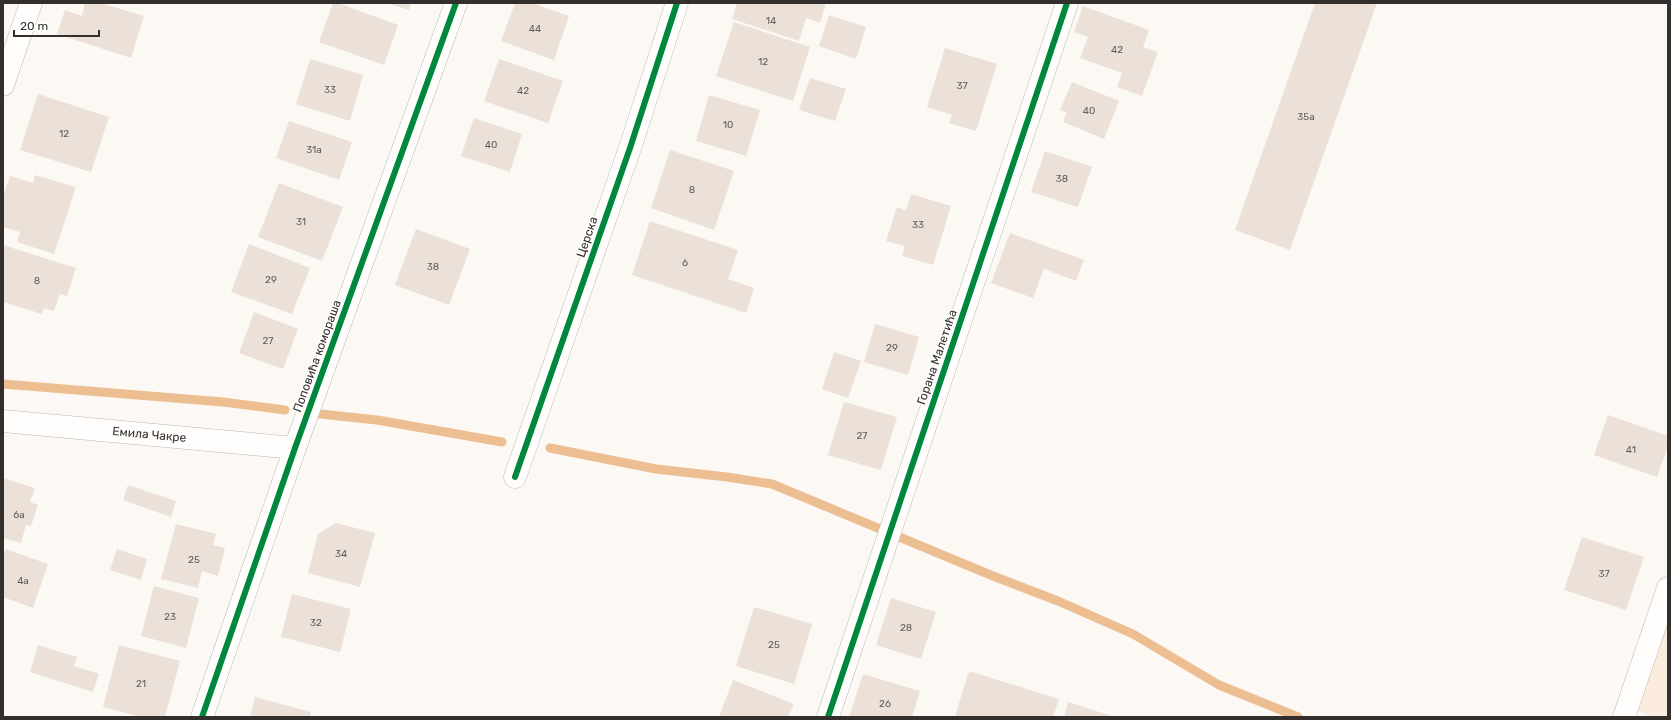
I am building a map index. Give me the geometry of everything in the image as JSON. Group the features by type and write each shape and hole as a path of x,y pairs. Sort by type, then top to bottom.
{"street":[{"path":"3,85 30,3"},
{"name":"Поповића комораша","path":"202,717 295,448 456,3"},
{"name":"Церска","path":"515,477 630,148 677,3"},
{"name":"Горана Малетића","path":"828,717 1067,3"},
{"name":"Емила Чакре","path":"3,421 295,448"},
{"path":"1624,717 1668,588"}],"shaded area":[{"path":"1668,588 1668,717 1654,717 1627,708"}],"building":[{"path":"85,3 101,3 144,16 131,58 57,34 65,10 82,16"},
{"path":"333,3 338,3 398,25 384,65 319,42"},
{"path":"386,3 411,3 409,10"},
{"path":"515,3 532,3 569,16 554,60 501,41"},
{"path":"737,3 826,3 820,23 806,18 799,41 732,19"},
{"path":"1315,3 1377,3 1290,250 1235,230"},
{"path":"1083,6 1149,30 1143,47 1158,52 1142,96 1117,87 1122,73 1080,58 1088,37 1074,32"},
{"path":"829,15 866,27 856,59 819,46"},
{"path":"734,22 810,47 793,101 716,76"},
{"path":"945,48 997,64 976,131 949,123 952,115 927,107"},
{"path":"310,59 363,75 350,121 296,104"},
{"path":"499,59 563,81 548,123 484,101"},
{"path":"810,78 846,89 835,121 799,110"},
{"path":"1072,82 1119,101 1104,139 1063,122 1067,112 1060,110"},
{"path":"38,94 109,117 91,172 20,150"},
{"path":"709,95 760,110 746,156 696,141"},
{"path":"474,118 522,134 510,172 461,156"},
{"path":"289,121 352,142 339,180 276,158"},
{"path":"670,150 734,171 714,230 651,208"},
{"path":"1045,151 1092,167 1078,207 1031,192"},
{"path":"35,175 76,187 54,254 17,242 20,232 3,227 3,196 10,176 33,183"},
{"path":"279,183 343,207 322,261 258,237"},
{"path":"911,194 951,206 933,265 902,256 905,246 886,241 897,207 906,210"},
{"path":"650,221 738,250 728,279 754,288 746,313 632,275"},
{"path":"416,229 470,249 449,305 395,285"},
{"path":"1010,233 1084,260 1076,281 1044,269 1033,298 991,283"},
{"path":"249,244 310,268 292,314 231,292"},
{"path":"3,245 76,268 67,296 60,294 54,311 44,308 42,314 3,302"},
{"path":"254,312 298,329 283,369 239,353"},
{"path":"875,324 919,337 908,375 864,362"},
{"path":"834,352 861,361 848,398 822,389"},
{"path":"844,402 897,417 881,470 828,455"},
{"path":"1608,415 1668,436 1668,446 1657,477 1594,455"},
{"path":"3,478 35,488 30,502 38,505 31,526 26,525 21,543 3,538"},
{"path":"128,485 176,501 171,517 123,500"},
{"path":"336,523 375,533 360,587 308,573 318,534"},
{"path":"176,524 216,534 213,545 225,548 218,576 202,571 198,588 161,579"},
{"path":"1582,537 1644,557 1626,610 1564,590"},
{"path":"6,549 48,564 33,608 3,597 3,557"},
{"path":"117,549 147,559 141,580 110,570"},
{"path":"154,586 199,598 186,648 141,636"},
{"path":"292,594 351,609 340,652 281,637"},
{"path":"891,598 936,612 921,659 876,645"},
{"path":"754,607 812,624 794,684 736,666"},
{"path":"38,645 77,657 74,666 99,674 93,692 30,672"},
{"path":"119,645 180,661 165,717 141,717 103,707"},
{"path":"969,671 1059,699 1053,717 955,716"},
{"path":"863,674 920,691 912,717 849,717"},
{"path":"733,680 794,704 788,717 719,717"},
{"path":"255,697 311,712 310,717 250,717"},
{"path":"1068,702 1115,717 1064,717"}],"waterway":[{"path":"3,384 223,402 285,410"},
{"path":"311,413 377,420 502,442"},
{"path":"550,448 656,469 772,484 993,576 1058,601 1133,634 1219,685 1298,717"}],"cycle path":[{"path":"202,717 295,448 456,3"},
{"path":"515,477 630,148 677,3"},
{"path":"828,717 1067,3"}]}
